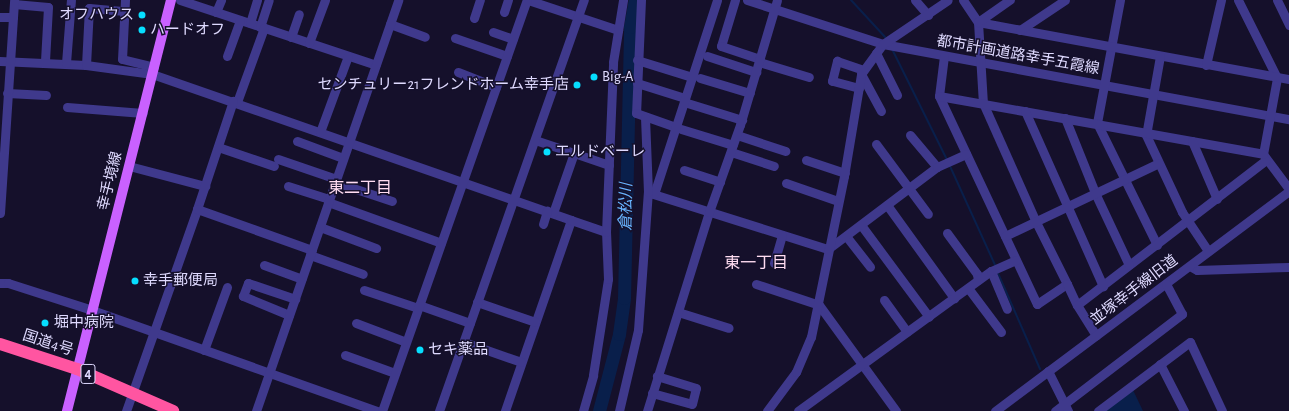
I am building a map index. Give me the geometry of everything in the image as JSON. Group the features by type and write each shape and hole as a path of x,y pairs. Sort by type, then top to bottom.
{"highway":[{"name":"国道4号","path":"0,344 77,369 174,411"}],"main road":[{"name":"幸手境線","path":"67,411 171,0"}],"street":[{"path":"66,63 71,0"},
{"path":"125,0 122,59 235,102 606,232"},
{"path":"180,0 376,65"},
{"path":"216,12 220,0"},
{"path":"250,23 257,0"},
{"path":"126,411 204,186 262,27 269,0"},
{"path":"310,43 325,0"},
{"path":"256,411 398,0"},
{"path":"474,18 480,0"},
{"path":"504,12 508,0"},
{"path":"382,411 528,0 618,30"},
{"path":"439,411 584,0"},
{"path":"583,411 593,375 608,279 606,232 613,62 623,0"},
{"path":"641,0 637,60 636,113 774,166"},
{"path":"651,193 678,128 685,100 696,78 716,0"},
{"path":"735,0 721,46 809,77"},
{"name":"都市計画道路幸手五霞線","path":"747,0 775,4 883,44 1289,119"},
{"path":"915,0 928,15"},
{"path":"767,411 796,372 811,337 819,305 828,249 845,173 862,72 883,44 928,15 948,0"},
{"path":"963,0 978,22 983,103 1036,222 1077,305 1096,336"},
{"path":"978,22 1010,0"},
{"path":"1020,30 1065,0"},
{"path":"1120,0 1097,123 1157,245"},
{"path":"1206,65 1221,0"},
{"path":"1077,305 1217,199 1265,157 1277,78 1238,0"},
{"path":"1277,0 1289,25"},
{"path":"0,213 5,61 13,17 14,2 48,7 45,62"},
{"path":"646,411 709,212 742,120 775,4"},
{"path":"86,65 89,8 124,11"},
{"path":"291,37 299,14"},
{"path":"0,17 13,17"},
{"path":"227,56 240,20"},
{"path":"978,22 1289,79"},
{"path":"390,24 424,37"},
{"path":"493,32 513,39"},
{"path":"455,38 507,56"},
{"path":"876,53 897,95"},
{"path":"320,132 348,56"},
{"path":"707,56 756,72"},
{"path":"944,56 939,96 1037,304 1067,284"},
{"path":"1160,56 1146,134 1187,221 1208,251"},
{"path":"637,60 750,93"},
{"path":"5,61 66,63 153,70"},
{"path":"859,88 832,80 837,62 862,72 881,111"},
{"path":"458,72 496,87"},
{"path":"637,83 742,120"},
{"path":"5,97 46,95"},
{"path":"939,96 1097,123 1146,134 1192,141 1265,157 1289,190"},
{"path":"67,107 142,113"},
{"path":"1025,111 1103,286"},
{"path":"619,411 638,330 651,193 646,118"},
{"path":"1065,118 1096,194 1130,265"},
{"path":"737,135 785,150"},
{"path":"910,135 937,167"},
{"path":"535,140 609,165"},
{"path":"297,141 343,158"},
{"path":"1192,141 1217,199"},
{"path":"876,144 928,214"},
{"path":"218,147 336,180 392,201"},
{"path":"543,224 550,212 574,153"},
{"path":"828,249 937,167 966,154"},
{"path":"806,160 845,173"},
{"path":"1005,236 1126,181 1159,164"},
{"path":"129,166 204,186"},
{"path":"684,170 720,182"},
{"path":"786,183 838,201"},
{"path":"288,186 441,243"},
{"name":"並塚幸手線旧道","path":"995,411 1190,266 1289,190"},
{"path":"651,193 828,249"},
{"path":"887,205 954,298"},
{"path":"197,209 363,274"},
{"path":"505,411 571,220"},
{"path":"861,225 929,316"},
{"path":"320,227 376,248"},
{"path":"947,233 977,274 978,280"},
{"path":"774,263 782,235"},
{"path":"846,236 870,267"},
{"path":"798,411 978,280 991,271 1016,260"},
{"path":"264,265 302,279"},
{"path":"1190,266 1197,270 1289,267"},
{"path":"991,271 1007,309"},
{"path":"0,283 8,283 92,310 378,411"},
{"path":"289,315 242,296 248,283 295,299"},
{"path":"756,284 819,305 896,411"},
{"path":"1055,411 1066,408 1182,314 1166,284"},
{"path":"204,350 227,287"},
{"path":"968,288 1001,332"},
{"path":"364,290 470,323"},
{"path":"884,300 907,332"},
{"path":"477,302 535,322"},
{"path":"678,312 729,328"},
{"path":"356,323 406,342"},
{"path":"464,342 521,362"},
{"path":"1098,411 1190,342 1222,411"},
{"path":"345,355 395,373"},
{"path":"1160,364 1184,411"},
{"path":"1048,371 1066,408"},
{"path":"652,393 692,404 696,388 657,376"}],"water":[{"path":"1133,390 1143,411 1104,411"}],"waterway":[{"name":"倉松川","path":"599,411 619,334 624,298 630,27 635,0"},
{"path":"851,0 886,38"},
{"path":"892,49 947,160"},
{"path":"949,164 995,265"},
{"path":"997,271 1040,369"}],"place":[{"name":"オフハウス","path":"142,15"},
{"name":"ハードオフ","path":"142,30"},
{"name":"Big-A","path":"594,77"},
{"name":"センチュリー21フレンドホーム幸手店","path":"577,85"},
{"name":"エルドベーレ","path":"547,152"},
{"name":"幸手郵便局","path":"135,281"},
{"name":"堀中病院","path":"45,323"},
{"name":"セキ薬品","path":"420,350"}],"district":[{"name":"東二丁目","path":"360,188"},
{"name":"東一丁目","path":"756,263"}]}
